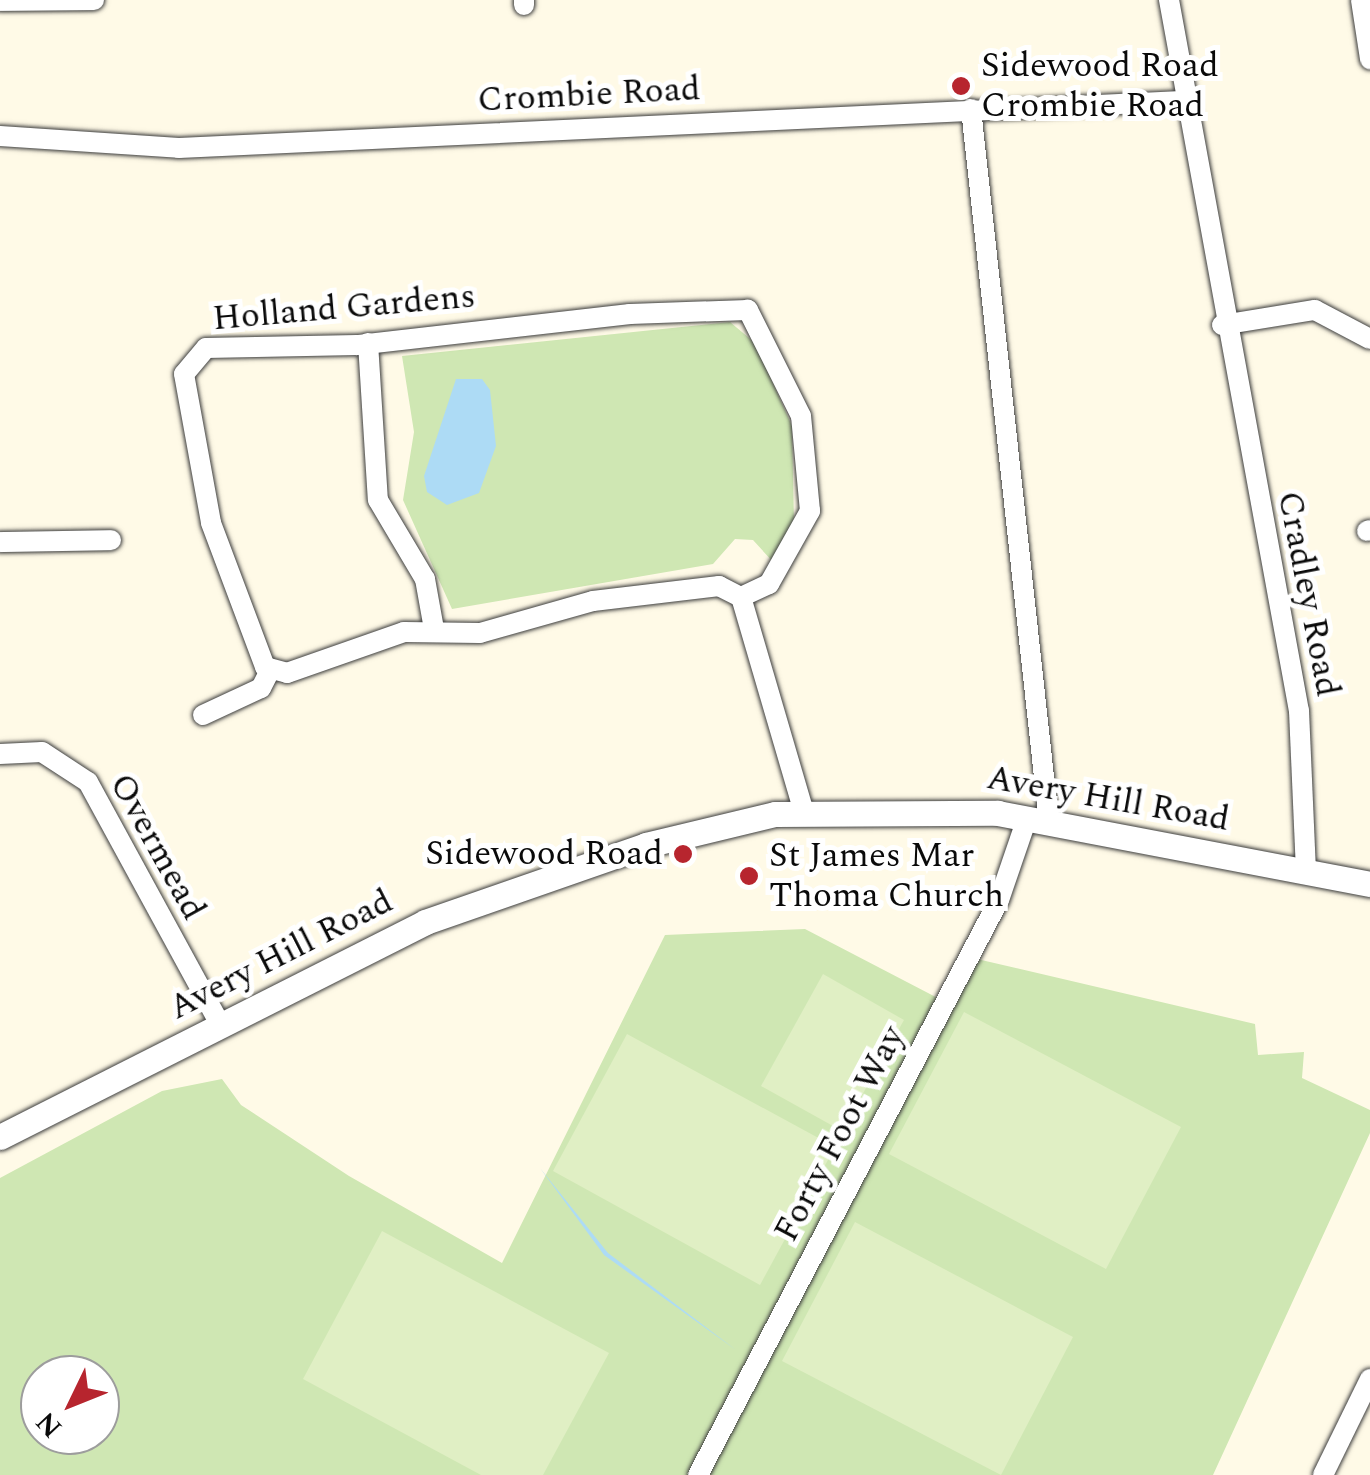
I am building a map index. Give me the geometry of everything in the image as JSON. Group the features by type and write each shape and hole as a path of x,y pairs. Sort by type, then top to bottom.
{"street":[{"path":"0,1 94,0"},
{"name":"Cradley Road","path":"1169,0 1182,101 1223,329 1299,711 1306,870"},
{"path":"1361,0 1370,59"},
{"name":"Crombie Road","path":"0,136 179,148 1182,101"},
{"path":"971,109 1038,820"},
{"name":"Holland Gardens","path":"270,670 256,657 211,523 184,374 206,348 368,343 748,310 801,416 810,511 769,584 741,597"},
{"path":"1223,329 1315,310 1370,333"},
{"path":"368,343 378,500 424,580 434,629"},
{"path":"0,542 111,540"},
{"path":"203,715 260,688 270,670 434,629 480,633 672,587 718,586 741,597 804,812"},
{"name":"Overmead","path":"0,754 42,752 88,782 220,1024"},
{"name":"Avery Hill Road","path":"0,1137 220,1024 501,893 646,846 804,812 924,808 1038,820 1370,884"},
{"name":"Forty Foot Way","path":"698,1475 1038,820"},
{"path":"1322,1475 1370,1380"}],"green space":[{"path":"730,322 755,343 792,426 794,524 773,562 753,540 735,539 713,564 452,609 403,500 414,432 402,356"},
{"path":"805,929 953,1006 977,959 1255,1024 1258,1055 1304,1052 1302,1078 1370,1110 1370,1133 1213,1475 0,1475 0,1178 162,1091 222,1079 241,1105 349,1176 502,1263 665,935"},
{"path":"823,974 904,1020 842,1131 761,1086"},
{"path":"964,1012 1181,1127 1106,1269 889,1154"},
{"path":"627,1034 835,1147 760,1285 553,1171"},
{"path":"855,1222 1073,1337 1001,1475 782,1361"},
{"path":"382,1231 609,1353 543,1475 481,1475 303,1379"}],"water":[{"path":"456,379 482,379 490,390 496,446 479,493 447,505 427,492 424,476"},
{"path":"540,1168 608,1253 736,1350 604,1255"}],"place":[{"name":"Sidewood Road Crombie Road","path":"961,86"},
{"name":"Sidewood Road","path":"683,854"},
{"name":"St James Mar Thoma Church","path":"749,876"}]}
